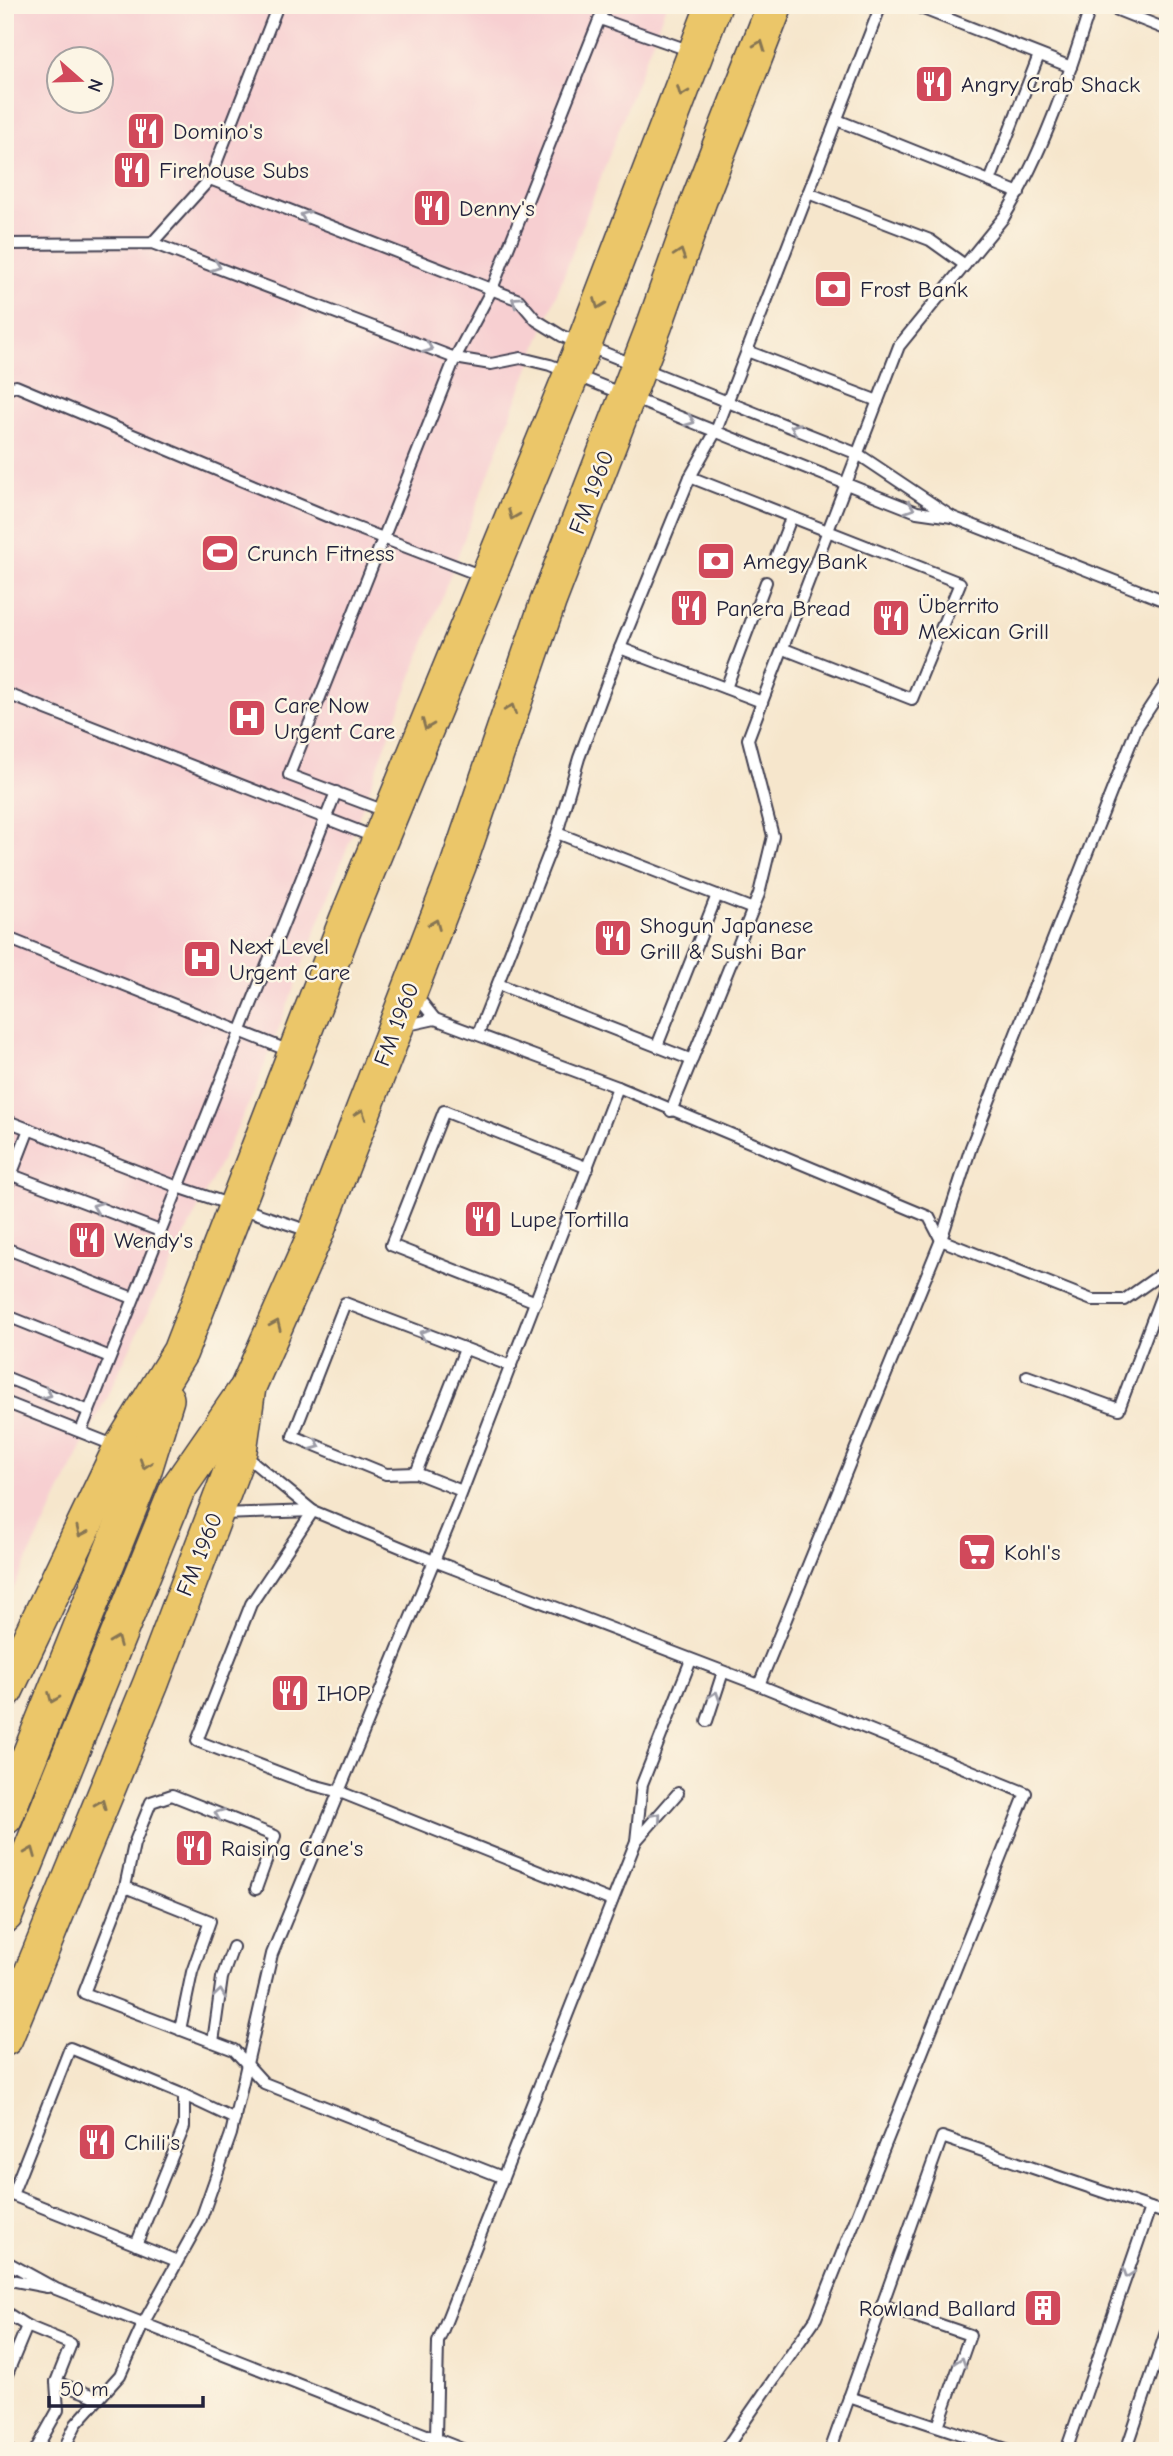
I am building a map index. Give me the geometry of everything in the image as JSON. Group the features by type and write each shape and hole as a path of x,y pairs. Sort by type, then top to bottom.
{"main road":[{"path":"5,1817 143,1473 180,1352 295,1053 385,826 578,359 714,5"},
{"name":"FM 1960","path":"5,2038 151,1683 239,1451 248,1387 316,1233 458,866 548,602 775,5"},
{"path":"5,1690 121,1448 180,1352"},
{"path":"5,1915 177,1490 248,1387"}],"lane":[{"path":"152,243 210,179 278,5"},
{"path":"385,826 336,792 289,775 455,358 492,289 605,5"},
{"path":"478,1034 557,833 579,758 620,649 690,477 716,431 881,5"},
{"path":"913,5 1071,67"},
{"path":"671,1111 753,909 773,836 748,739 762,702 899,346 1004,216 1019,193 1031,170 1071,67 1091,5"},
{"path":"1105,5 1168,30"},
{"path":"600,19 697,53"},
{"path":"990,181 1039,55"},
{"path":"837,120 1019,193"},
{"path":"210,179 519,300 536,320 578,359 626,397 918,512 952,517"},
{"path":"808,193 930,240 965,265"},
{"path":"5,244 152,243 455,358 492,364 521,358 578,359 640,365 858,454 952,517 1168,602"},
{"path":"747,351 878,401"},
{"path":"5,390 16,386 487,578"},
{"path":"690,477 960,583 912,699 784,649"},
{"path":"776,557 791,518"},
{"path":"726,688 766,582"},
{"path":"620,649 762,702"},
{"path":"758,1685 941,1240 971,1147 1137,727 1168,680"},
{"path":"5,694 324,820 385,826"},
{"path":"81,1431 336,792"},
{"path":"557,833 753,909"},
{"path":"657,1046 717,895"},
{"path":"5,936 295,1053"},
{"path":"498,984 692,1060"},
{"path":"410,987 435,1019"},
{"path":"394,1028 435,1019 618,1087 929,1217 941,1240 1092,1300 1124,1300 1168,1269"},
{"path":"63,2451 76,2424 120,2375 144,2322 201,2218 235,2119 272,1954 462,1491 618,1087"},
{"path":"536,1303 391,1245 444,1111 588,1168"},
{"path":"5,1120 178,1187 316,1233"},
{"path":"5,1191 29,1129"},
{"path":"12,1175 160,1231"},
{"path":"5,1248 133,1298"},
{"path":"1027,1376 1119,1409 1168,1278"},
{"path":"462,1491 416,1474 386,1474 293,1436 345,1303 511,1366"},
{"path":"5,1315 110,1357"},
{"path":"416,1474 465,1349"},
{"path":"5,1377 89,1411"},
{"path":"5,1402 121,1448"},
{"path":"239,1451 313,1511 1026,1793 816,2318 724,2451"},
{"path":"215,1514 313,1511"},
{"path":"313,1511 251,1604 197,1741 309,1784 340,1791 612,1901"},
{"path":"430,2451 436,2437 438,2342 636,1841 642,1784 691,1660"},
{"path":"707,1721 723,1672"},
{"path":"636,1841 678,1793"},
{"path":"256,1889 275,1836 172,1795 151,1801 134,1844 125,1887 84,1993 234,2050 264,2083 502,2177"},
{"path":"125,1887 210,1921 191,1972 180,2030"},
{"path":"213,2042 222,1978 233,1947"},
{"path":"177,2261 12,2194 70,2048 235,2119"},
{"path":"136,2245 184,2127 184,2095"},
{"path":"830,2451 942,2137 1168,2214"},
{"path":"1062,2451 1067,2448 1150,2208"},
{"path":"5,2261 56,2289 467,2451"},
{"path":"5,2279 56,2289"},
{"path":"882,2305 970,2335 939,2426"},
{"path":"5,2312 26,2326 71,2344 56,2382 58,2410 34,2451"},
{"path":"5,2379 26,2326"},
{"path":"1126,2451 1168,2326"},
{"path":"56,2382 99,2398"},
{"path":"849,2397 1012,2451"}],"shaded area":[{"path":"5,5 666,5 255,1091 5,1606"}],"place":[{"name":"Angry Crab Shack","path":"934,84"},
{"name":"Domino's","path":"146,131"},
{"name":"Firehouse Subs","path":"132,170"},
{"name":"Denny's","path":"432,208"},
{"name":"Frost Bank","path":"833,289"},
{"name":"Crunch Fitness","path":"220,553"},
{"name":"Amegy Bank","path":"716,561"},
{"name":"Panera Bread","path":"689,608"},
{"name":"Überrito Mexican Grill","path":"891,618"},
{"name":"Care Now Urgent Care","path":"247,718"},
{"name":"Shogun Japanese Grill & Sushi Bar","path":"613,938"},
{"name":"Next Level Urgent Care","path":"202,959"},
{"name":"Lupe Tortilla","path":"483,1219"},
{"name":"Wendy's","path":"87,1240"},
{"name":"Kohl's","path":"977,1552"},
{"name":"IHOP","path":"290,1693"},
{"name":"Raising Cane's","path":"194,1848"},
{"name":"Chili's","path":"97,2142"},
{"name":"Rowland Ballard","path":"1043,2308"}]}
